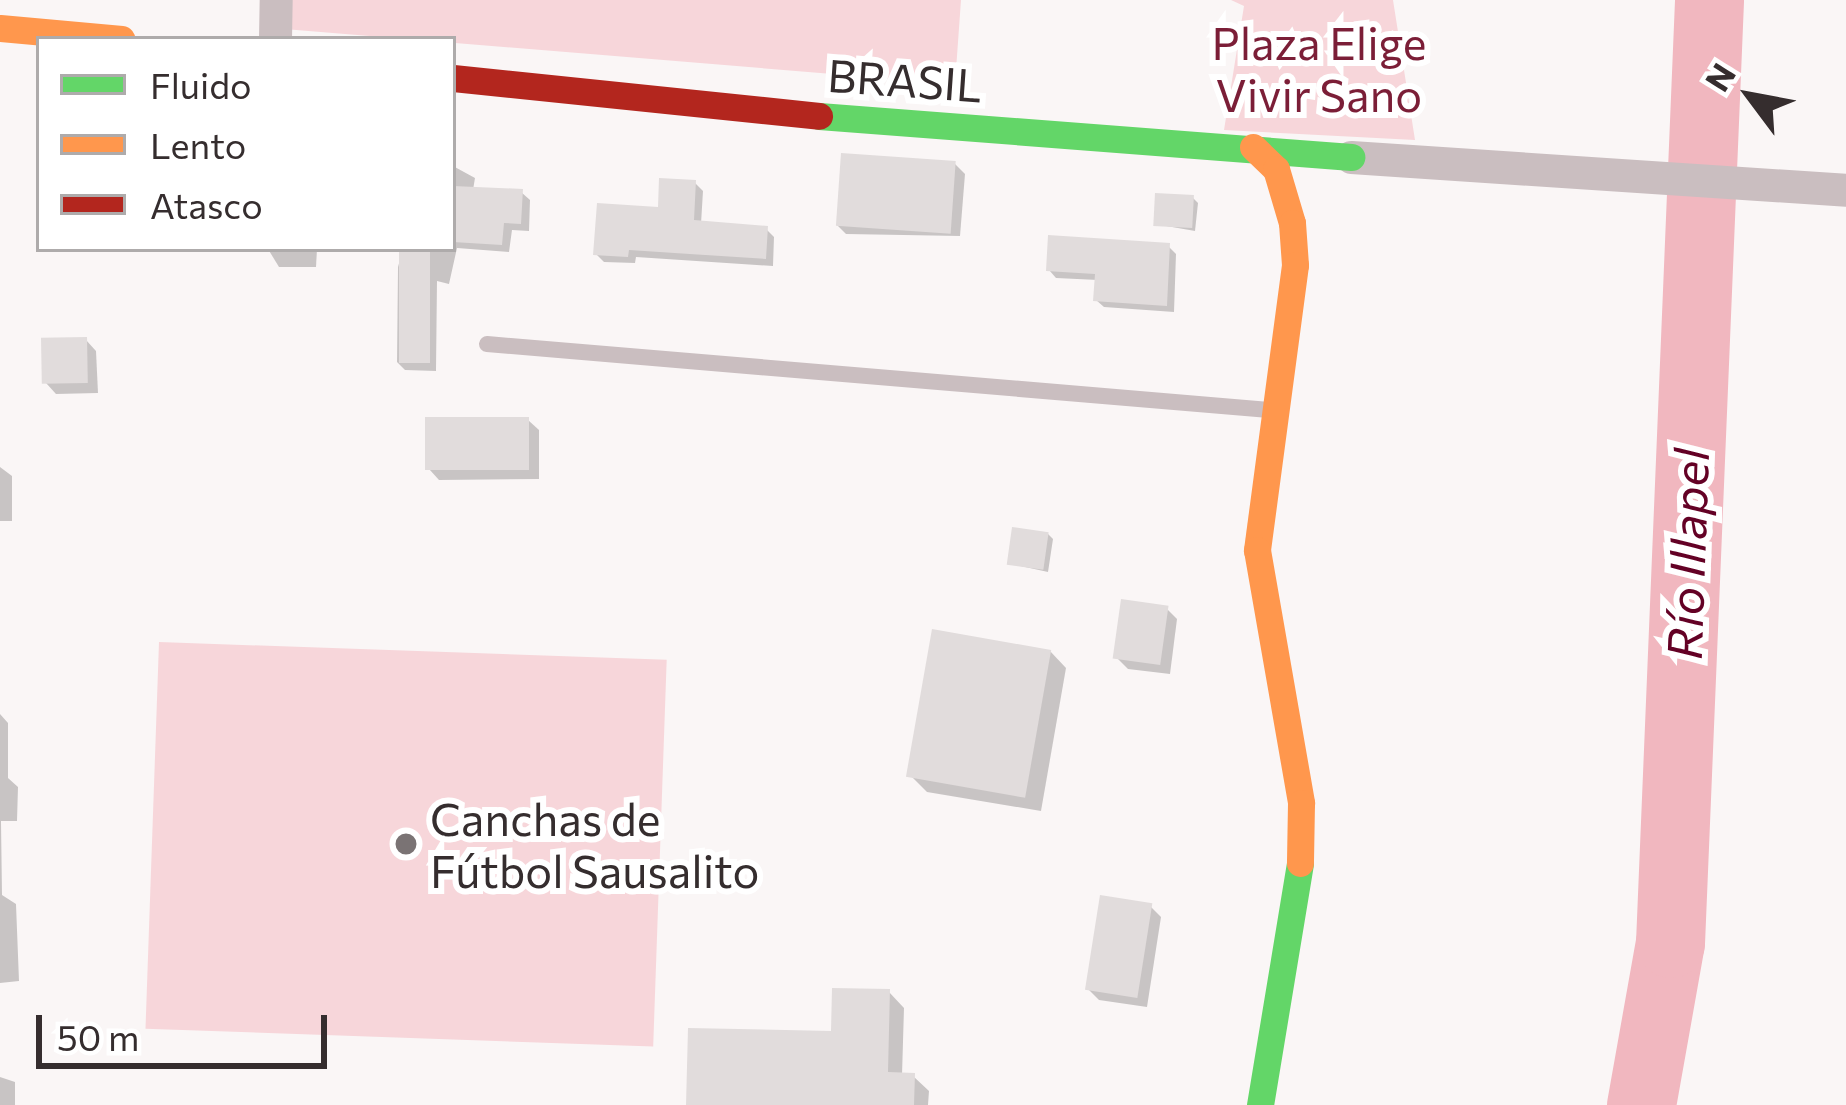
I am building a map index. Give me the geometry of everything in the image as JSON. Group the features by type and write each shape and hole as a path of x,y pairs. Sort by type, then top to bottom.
{"street":[{"path":"275,36 276,0"},
{"path":"0,28 89,36"},
{"name":"BRASIL","path":"456,78 797,114 1351,158"},
{"path":"1253,147 1276,169 1292,223 1295,265 1257,550 1301,802 1300,870 1260,1105"},
{"path":"1351,158 1846,190"}],"lane":[{"path":"487,344 1276,411"}],"green space":[{"path":"285,0 961,0 955,84 456,43 456,36 284,29"},
{"name":"Plaza Elige Vivir Sano","path":"1231,0 1393,0 1415,140 1224,130 1244,6"},
{"name":"Canchas de Fútbol Sausalito","path":"159,642 667,660 653,1046 145,1029"}],"building":[{"path":"841,153 956,161 951,234 836,226"},
{"path":"659,178 696,180 694,220 768,226 766,259 629,250 628,257 593,255 597,203 658,207"},
{"path":"456,186 523,189 521,224 504,223 502,245 456,242"},
{"path":"1155,193 1194,195 1192,228 1153,226"},
{"path":"1048,235 1170,243 1167,306 1093,301 1095,274 1046,271"},
{"path":"399,252 430,252 430,363 399,363"},
{"path":"87,337 88,383 42,384 41,338"},
{"path":"425,417 529,417 529,470 425,470"},
{"path":"1012,527 1049,532 1043,570 1007,565"},
{"path":"1121,599 1169,606 1160,665 1113,658"},
{"path":"932,629 1051,650 1025,798 906,777"},
{"path":"1100,895 1152,903 1137,998 1085,990"},
{"path":"832,988 890,989 888,1072 915,1073 914,1105 686,1105 688,1028 831,1031"}],"waterway":[{"name":"Río Illapel","path":"1641,1105 1670,943 1709,0"}],"traffic: fast":[{"path":"819,116 1351,157"},
{"path":"1260,1105 1300,863"}],"traffic: slow":[{"path":"0,28 89,36"},
{"path":"1253,147 1276,169 1292,223 1295,265 1257,550 1301,803 1300,863"}],"traffic: jam":[{"path":"456,78 819,116"}],"place":[{"name":"Canchas de Fútbol Sausalito","path":"406,844"}]}
